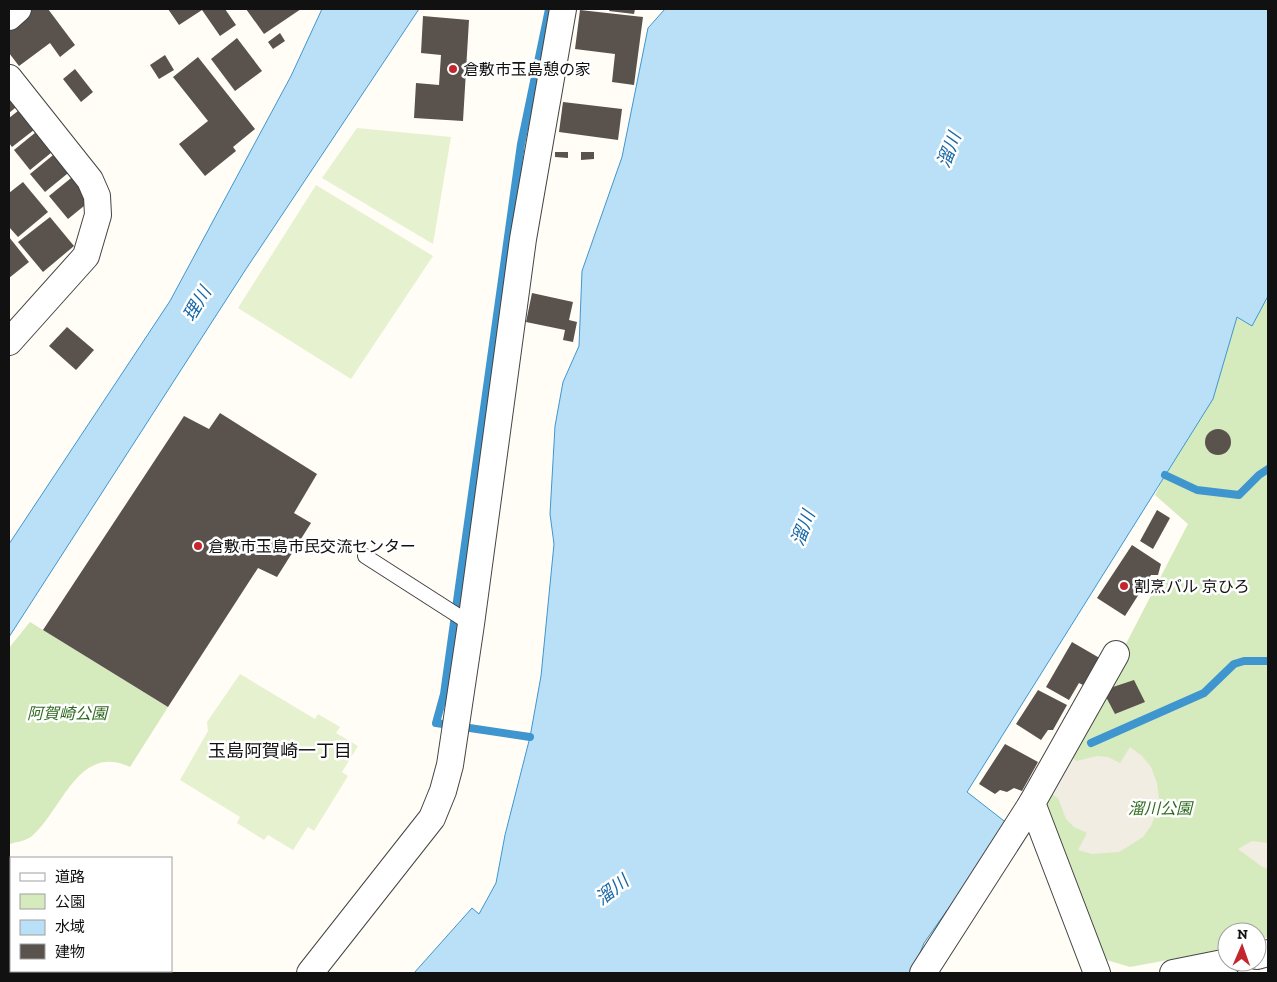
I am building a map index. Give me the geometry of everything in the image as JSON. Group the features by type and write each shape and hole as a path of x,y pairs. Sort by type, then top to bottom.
{"street":[{"path":"9,16 18,9"},
{"path":"310,973 432,818 443,791 450,765 523,238 563,9"},
{"path":"9,78 90,180 97,196 98,215 86,256 9,342"},
{"path":"923,973 1032,803 1116,654"},
{"path":"1032,803 1097,973"},
{"path":"1173,973 1217,964"}],"lane":[{"path":"366,556 471,624"}],"green space":[{"path":"357,128 451,137 433,244 322,178"},
{"path":"316,185 433,256 351,379 238,308"},
{"name":"溜川公園","path":"1268,296 1268,937 1267,922 1217,922 1217,951 1130,967 1100,958 1043,804 1188,524 1155,495 1165,475 1213,399 1237,317 1252,326"},
{"name":"阿賀崎公園","path":"30,622 168,707 130,767 112,762 97,764 84,771 73,782 43,824 30,838 10,844 9,648"},
{"path":"240,674 315,719 318,714 340,727 336,733 358,746 342,772 348,776 314,831 308,827 293,850 268,835 264,840 237,823 240,817 180,780 208,731 207,722"}],"shaded area":[{"path":"1130,747 1142,756 1151,767 1157,783 1159,798 1151,826 1143,837 1119,852 1092,854 1078,850 1087,833 1074,827 1066,819 1058,798 1044,789 1066,755 1077,761 1097,756 1108,757 1120,763"},
{"path":"1252,841 1268,843 1268,869 1238,849"}],"water":[{"name":"理川","path":"322,9 419,9 246,269 9,637 9,544 170,301 291,76"},
{"name":"溜川","path":"665,9 1268,9 1268,296 1252,326 1237,317 1213,399 967,792 1008,824 924,943 912,973 414,973 472,908 479,914 496,883 505,835 530,737 541,676 554,544 550,514 555,426 563,382 579,346 582,271 622,157 648,28"}],"building":[{"path":"31,9 48,9 75,45 60,57 50,43 19,66 9,53 9,25"},
{"path":"168,9 225,9 236,25 220,36 202,10 179,25"},
{"path":"246,9 301,9 264,34"},
{"path":"610,9 635,9 634,14 609,11"},
{"path":"580,10 643,17 634,85 612,82 615,54 575,49"},
{"name":"倉敷市玉島憩の家","path":"423,16 469,20 463,121 414,118 416,83 439,85 441,55 421,53"},
{"path":"280,33 285,41 273,49 268,42"},
{"path":"237,38 262,71 235,91 211,59"},
{"path":"165,55 174,70 159,79 150,65"},
{"path":"198,57 255,129 233,147 236,151 205,176 179,144 208,121 173,77"},
{"path":"75,69 93,92 81,102 63,79"},
{"path":"9,88 21,103 9,113"},
{"path":"563,102 622,109 618,140 559,132"},
{"path":"23,107 39,126 12,147 9,143 9,118"},
{"path":"41,128 57,148 30,170 14,150"},
{"path":"58,151 73,169 45,192 30,174"},
{"path":"555,152 568,152 568,158 555,157"},
{"path":"581,152 594,152 594,159 581,160"},
{"path":"76,174 95,197 68,219 49,196"},
{"path":"23,182 48,212 18,237 9,227 9,193"},
{"path":"50,217 74,246 43,272 18,242"},
{"path":"9,237 29,262 9,278"},
{"path":"532,293 573,302 569,320 577,322 573,342 563,340 565,330 526,322"},
{"path":"67,327 94,350 76,370 49,346"},
{"name":"倉敷市玉島市民交流センター","path":"220,413 317,474 294,513 311,523 277,577 258,568 168,707 43,630 184,416 209,429"},
{"path":"1218,429 1227,433 1231,442 1227,451 1218,455 1209,451 1205,442 1209,433"},
{"path":"1157,510 1170,518 1153,549 1140,541"},
{"name":"割烹バル 京ひろ","path":"1132,545 1161,564 1158,575 1151,575 1125,616 1097,598"},
{"path":"1072,642 1103,660 1087,687 1079,683 1069,700 1046,687"},
{"path":"1134,680 1145,702 1115,714 1105,695 1109,695 1110,688"},
{"path":"1038,690 1067,705 1053,730 1048,730 1041,740 1016,724"},
{"path":"1005,744 1038,762 1022,791 1014,788 1007,792 1000,790 995,794 979,784"}],"waterway":[{"path":"530,737 436,723 444,694 521,144 549,9"},
{"path":"1165,475 1197,490 1239,495 1259,475 1268,469"},
{"path":"1091,743 1204,693 1234,664 1244,661 1268,661"}],"place":[{"name":"倉敷市玉島憩の家","path":"453,69"},
{"name":"倉敷市玉島市民交流センター","path":"198,546"},
{"name":"割烹バル 京ひろ","path":"1124,586"}],"district":[{"name":"玉島阿賀崎一丁目","path":"280,751"}]}
